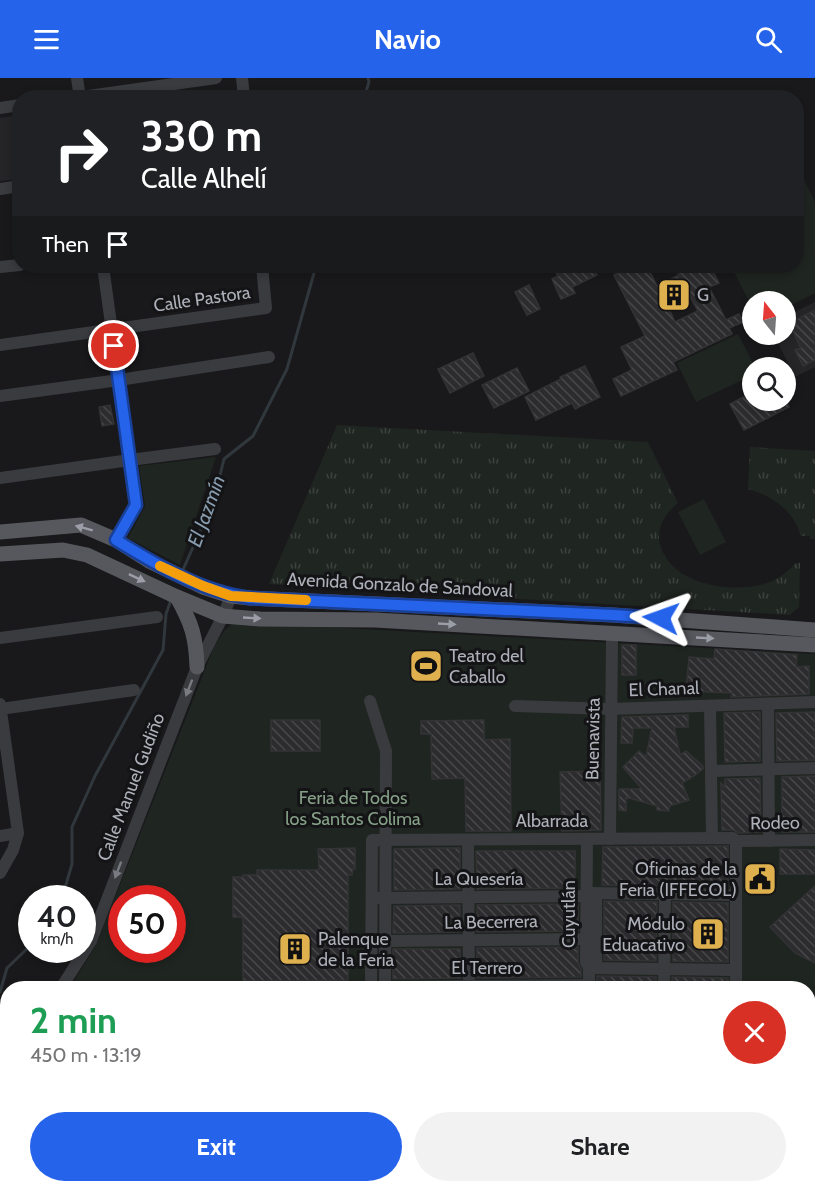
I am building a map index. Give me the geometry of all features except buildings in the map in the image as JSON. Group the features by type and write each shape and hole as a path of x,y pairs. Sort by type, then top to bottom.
{"main road":[{"name":"Avenida Gonzalo de Sandoval","path":"0,532 81,525 116,540 150,561 181,576 231,596 613,615 815,630"},
{"name":"Avenida Gonzalo de Sandoval","path":"0,554 63,550 87,555 223,616 260,619 375,620 815,645"},
{"path":"173,595 191,624 197,667"}],"street":[{"path":"130,90 216,78"},
{"path":"104,273 136,505 116,540"},
{"name":"Calle Pastora","path":"0,345 266,308 263,273"},
{"path":"0,396 269,357"},
{"path":"0,478 214,450"},
{"name":"Calle Manuel Gudiño","path":"65,981 91,941 197,667 231,596"},
{"path":"0,638 158,617"},
{"name":"Buenavista","path":"610,839 612,640"},
{"path":"0,709 134,690"},
{"path":"369,700 386,751 385,981"},
{"name":"El Chanal","path":"515,706 611,709 815,702"},
{"path":"0,704 18,833 13,850 0,873"},
{"path":"768,704 769,841"},
{"path":"710,706 712,838"},
{"path":"711,771 815,768"},
{"path":"0,836 18,833"},
{"name":"Albarrada","path":"372,898 372,840 712,838 734,840"},
{"name":"Cuyutlán","path":"587,839 591,939 586,962 593,968 590,981"},
{"path":"468,840 469,981"},
{"path":"734,840 736,981"},
{"name":"Rodeo","path":"734,840 815,840"},
{"name":"La Quesería","path":"372,898 590,894 736,895"},
{"path":"664,981 665,894"},
{"path":"371,981 372,898"},
{"name":"La Becerrera","path":"385,941 591,939"},
{"path":"593,968 736,970"}],"shaded area":[{"path":"12,116 12,180 0,181 0,118"},
{"path":"815,302 815,367 796,376 796,357 785,357 779,345 796,345 796,311"}],"green space":[{"path":"804,179 815,202 815,293 796,303 796,291 744,291 735,273 804,273"},
{"path":"738,334 750,357 742,357 742,380 696,402 677,363"},
{"path":"337,425 648,442 678,503 665,517 659,536 662,551 673,567 684,575 712,585 743,587 770,582 784,574 796,563 800,563 799,607 790,615 269,584"},
{"path":"750,447 815,451 815,539 810,539 810,536 801,536 793,519 781,505 748,489"},
{"path":"216,457 180,565 128,538 145,506 139,466"},
{"path":"704,499 726,542 700,555 678,512"},
{"name":"Feria de Todos los Santos Colima","path":"234,622 815,654 815,981 74,981 85,963 96,963 96,945 108,915 108,963 186,963 186,885 120,885 214,647 224,631"}],"waterway":[{"name":"El Jazmín","path":"366,90 368,78"},
{"name":"El Jazmín","path":"182,572 214,500 224,459 253,436 287,369 314,273"},
{"name":"El Jazmín","path":"66,885 72,864 72,827 95,776 163,650 166,614 171,600"},
{"name":"El Jazmín","path":"3,981 7,968 18,957"}],"slow traffic":[{"path":"160,566 231,596 306,600"}],"place":[{"name":"G","path":"674,295"},
{"name":"Teatro del Caballo","path":"426,666"},
{"name":"Oficinas de la Feria (IFFECOL)","path":"760,879"},
{"name":"Módulo Eduacativo","path":"708,934"},
{"name":"Palenque de la Feria","path":"295,949"}],"route":[{"path":"114,346 136,505 116,540 150,561 203,586 231,596 661,618"}]}
